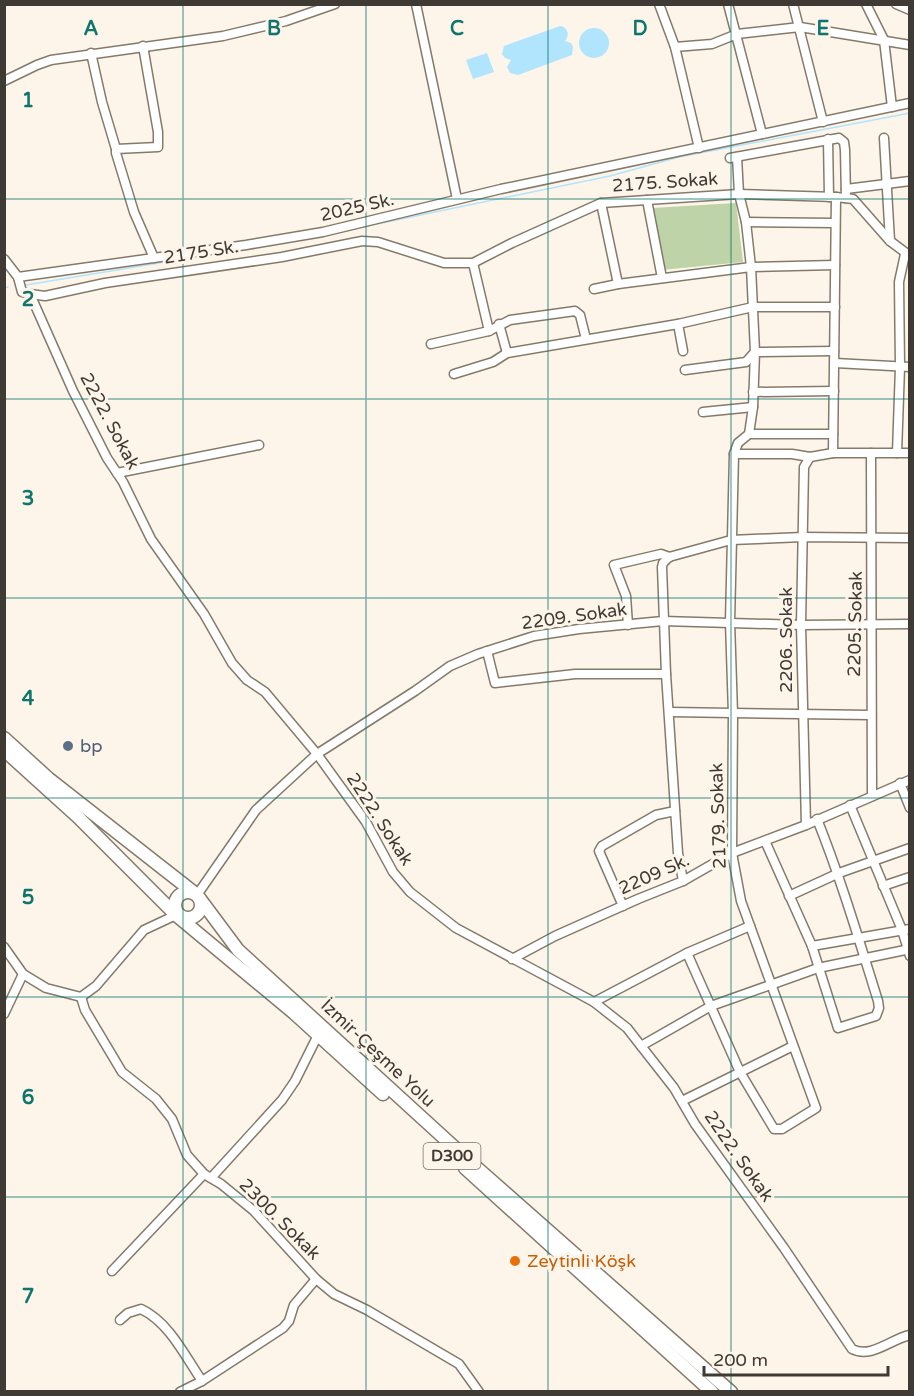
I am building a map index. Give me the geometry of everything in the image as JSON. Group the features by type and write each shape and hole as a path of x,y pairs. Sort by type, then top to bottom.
{"highway":[{"name":"İzmir-Çeşme Yolu","path":"4,738 49,779 197,895 238,950 469,1161 731,1392"},
{"name":"İzmir-Çeşme Yolu","path":"4,750 78,817 176,915 318,1035 712,1392"},
{"path":"187,892 197,895 201,905 195,916 183,918 176,915 175,903 179,896 187,892"}],"street":[{"path":"4,81 44,63 91,53 223,36 286,21 334,4"},
{"path":"416,4 457,199"},
{"path":"659,4 675,47 699,148"},
{"path":"728,4 762,134"},
{"path":"793,4 823,122"},
{"path":"866,4 884,40 892,107"},
{"path":"896,4 909,10"},
{"path":"675,47 712,44 737,34 800,27 909,45"},
{"path":"116,149 158,147 159,132 143,46"},
{"path":"91,53 102,102 134,212 154,258"},
{"name":"2025 Sk.","path":"18,277 323,232 457,199 909,103"},
{"path":"749,434 753,407 755,352 751,267 746,222 733,157 839,138 844,142 846,194 890,241 907,255 899,282 905,367 897,453"},
{"path":"884,138 890,241"},
{"path":"828,139 835,265 833,453"},
{"name":"2175. Sokak","path":"378,242 444,262 473,263 601,203 739,194 832,197 885,184 909,181"},
{"path":"647,200 662,278"},
{"path":"601,203 618,284"},
{"path":"746,222 834,223"},
{"name":"2175 Sk.","path":"30,294 45,296 105,283 282,257 362,241 378,242"},
{"name":"2222. Sokak","path":"4,259 18,277 22,292 30,294 107,458 151,539 204,614 232,663 247,680 265,692 317,754 366,822 393,872 410,892 456,928 594,1002 627,1028 682,1101 695,1124 784,1248 852,1349 860,1353 871,1352 909,1335"},
{"path":"473,263 489,331"},
{"path":"594,289 751,267 835,265"},
{"path":"454,374 493,362 507,353 678,324 753,307 834,307"},
{"path":"431,344 489,331 510,320 575,311 580,315 586,339"},
{"path":"499,324 507,353"},
{"path":"678,324 683,351"},
{"path":"685,370 746,362 755,352 834,351"},
{"path":"835,363 905,367"},
{"path":"753,392 834,392"},
{"path":"703,412 753,407"},
{"path":"833,434 749,434 738,443 734,454 792,454 810,457 833,453 909,453"},
{"path":"117,473 259,445"},
{"name":"2205. Sokak","path":"871,453 872,796"},
{"name":"2179. Sokak","path":"734,454 730,622 733,714 732,853 741,901 816,1108 782,1129 774,1129 740,1072"},
{"name":"2206. Sokak","path":"806,825 801,625 804,467 810,457"},
{"path":"683,881 678,853 666,674 663,562 669,557 731,540 803,537 909,538"},
{"path":"628,625 626,596 614,565 662,554 669,557"},
{"name":"2209. Sokak","path":"197,895 256,810 317,754 450,666 487,651 534,636 663,621 801,625 909,624"},
{"path":"487,651 495,684 575,674 666,674"},
{"path":"670,712 803,716 870,715"},
{"name":"2209 Sk.","path":"513,958 555,936 683,881 732,853 806,825 909,780"},
{"path":"900,783 909,808"},
{"path":"641,1046 711,1006 818,968 909,952 906,929 883,886 850,805"},
{"path":"623,906 599,851 602,846 656,815 675,811"},
{"path":"765,841 812,946 838,1028 876,1016 879,1008 878,1001 860,938 839,873 817,819"},
{"path":"789,896 839,873 909,848"},
{"path":"883,886 909,877"},
{"path":"4,948 23,974 46,988 81,997 96,986 144,930 176,915"},
{"path":"594,1002 687,953 750,926"},
{"path":"812,946 906,929"},
{"path":"687,953 740,1072"},
{"path":"4,1014 23,974"},
{"name":"2300. Sokak","path":"81,997 85,1010 122,1072 156,1099 172,1119 187,1155 207,1176 222,1184 254,1211 315,1279 334,1294 367,1310 459,1364 479,1392"},
{"path":"112,1271 282,1100 295,1081 318,1035"},
{"path":"682,1101 793,1046"},
{"path":"180,1392 202,1381 283,1328 289,1321 294,1305 315,1279"},
{"path":"120,1320 128,1313 141,1309 152,1314 161,1322 202,1381"}],"green space":[{"path":"736,203 743,262 662,270 652,208"}],"water":[{"path":"560,26 567,32 565,41 571,43 573,47 572,55 518,75 510,73 507,67 511,60 502,54 504,46"},
{"path":"594,28 605,32 609,43 605,54 594,58 583,54 579,43 583,32"},
{"path":"487,53 494,72 473,79 466,60"}],"waterway":[{"path":"343,231 610,176 679,157 910,113"},
{"path":"26,285 256,247"},
{"path":"4,288 8,287"}],"place":[{"name":"bp","path":"68,746"},
{"name":"Zeytinli Köşk","path":"515,1261"}]}
